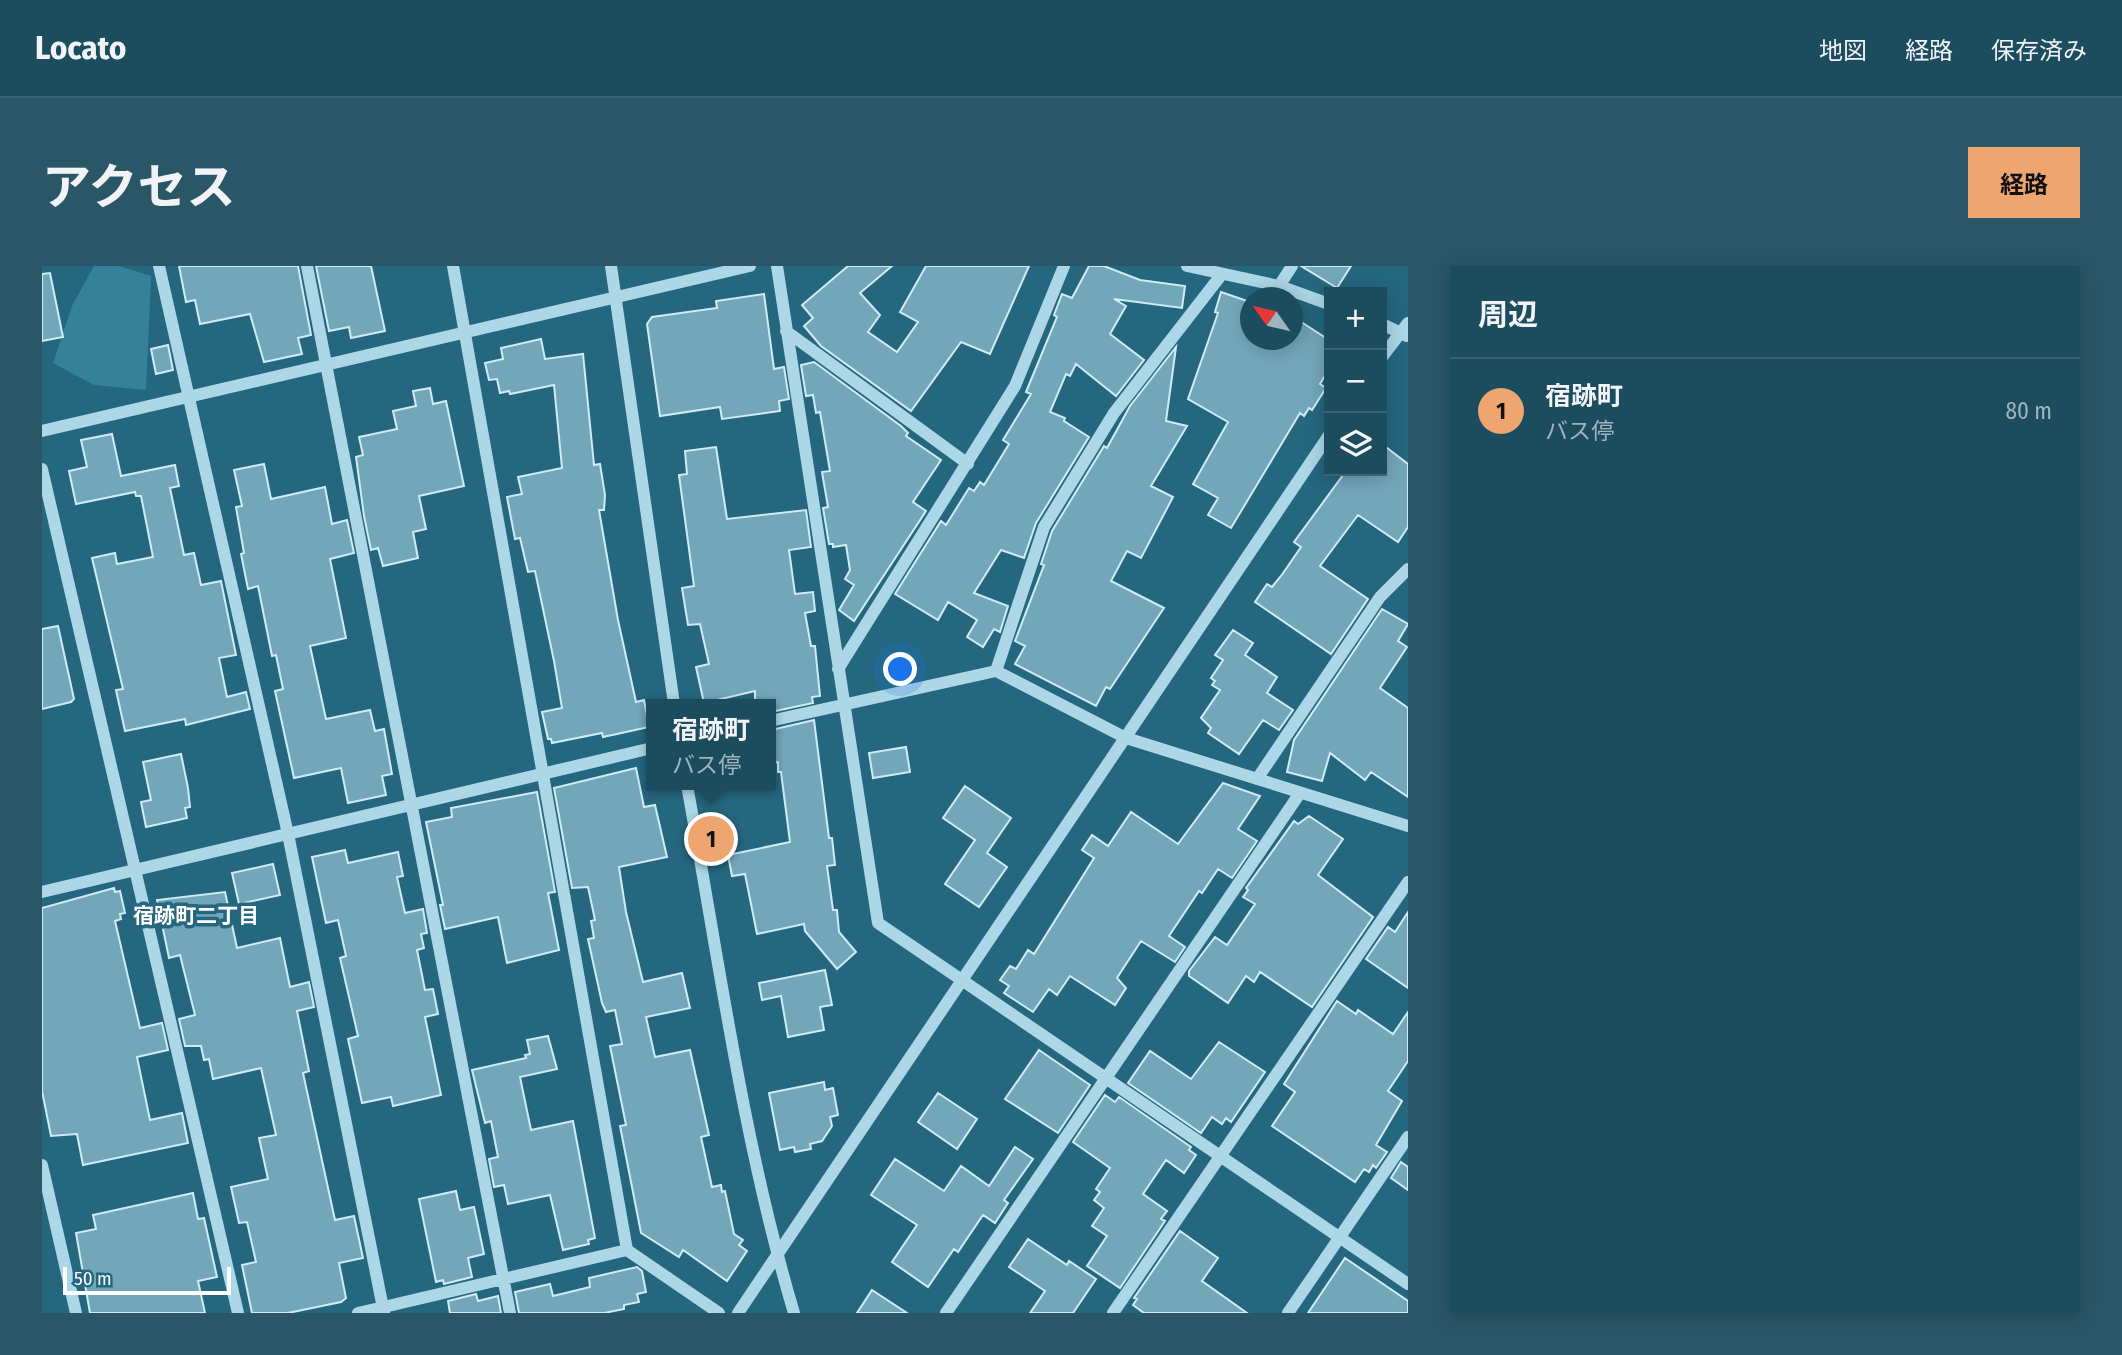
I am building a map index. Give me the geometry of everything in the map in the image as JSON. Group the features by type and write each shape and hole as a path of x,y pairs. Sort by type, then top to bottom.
{"street":[{"path":"159,266 288,834 384,1310"},
{"path":"307,266 510,1313"},
{"path":"453,266 627,1250 719,1313"},
{"path":"611,266 673,699"},
{"path":"42,431 750,266"},
{"path":"777,266 878,923 1408,1284"},
{"path":"838,669 1015,386 1064,266"},
{"path":"1187,266 1279,286 1324,302"},
{"path":"1279,286 1292,266"},
{"path":"996,671 1044,527 1114,413 1222,274"},
{"path":"1387,325 1406,330 1387,351"},
{"path":"786,331 968,464"},
{"path":"738,1313 1324,442"},
{"path":"42,468 238,1313"},
{"path":"1257,779 1380,597 1408,569"},
{"path":"776,720 996,671 1126,738 1408,826"},
{"path":"42,892 646,749"},
{"path":"688,790 743,1091 777,1257 794,1313"},
{"path":"946,1313 1300,793"},
{"path":"1113,1313 1408,882"},
{"path":"1288,1313 1408,1137"},
{"path":"42,1166 76,1313"},
{"path":"358,1313 384,1310 627,1250"}],"shaded area":[{"path":"94,266 119,266 151,276 146,390 94,385 53,363 72,306"}],"building":[{"path":"179,266 298,266 311,335 298,338 302,354 264,362 250,314 200,324 195,300 186,302"},
{"path":"316,266 371,266 385,331 351,338 349,327 329,331"},
{"path":"848,266 892,266 860,293 880,315 868,332 897,352 918,322 900,312 926,266 1029,266 990,354 961,342 911,411 821,346 804,326 813,318 802,305"},
{"path":"1089,266 1104,266 1140,280 1185,286 1182,308 1114,299 1126,306 1110,334 1144,360 1116,396 1076,364 1070,376 1066,374 1050,412 1065,418 1064,421 1089,437 1036,523 1024,558 1001,550 974,593 1008,606 1000,632 994,629 983,647 967,637 977,620 948,602 938,620 895,594 941,521 946,525 969,488 974,491 980,482 984,485 1009,444 1003,440 1031,394 1026,392 1057,317 1054,315 1062,294 1072,298"},
{"path":"1301,266 1351,266 1335,287"},
{"path":"50,273 63,337 42,341 42,274"},
{"path":"1221,292 1240,299 1240,350 1303,350 1303,323 1324,337 1324,377 1320,384 1324,387 1324,391 1312,410 1309,408 1304,416 1300,413 1231,528 1208,515 1218,498 1193,484 1228,422 1188,399 1218,313 1215,312"},
{"path":"764,294 774,369 784,367 789,399 779,401 780,411 722,419 720,407 660,416 647,324 652,317 717,308 716,301"},
{"path":"541,339 545,359 583,354 594,465 600,464 605,495 604,510 599,510 618,620 636,702 644,700 646,728 603,737 602,733 552,743 551,739 548,739 542,712 562,708 535,571 528,572 520,538 515,539 507,497 522,494 518,477 562,468 554,385 510,394 509,391 500,393 497,379 489,380 485,363 503,359 501,348"},
{"path":"168,345 173,370 156,374 151,349"},
{"path":"1176,347 1166,421 1187,426 1151,486 1173,497 1141,558 1127,551 1111,581 1164,608 1110,689 1106,687 1096,706 1015,664 1025,646 1015,641 1044,565 1041,564 1052,531 1104,446 1107,448 1130,406"},
{"path":"814,362 901,426 908,433 906,436 941,460 913,502 926,511 854,621 839,610 854,585 845,579 850,570 846,545 833,547 833,544 829,544 823,508 828,507 822,472 830,471 820,412 816,413 813,395 806,396 801,365"},
{"path":"430,388 433,404 446,401 464,486 419,496 426,529 413,532 418,558 383,566 378,548 371,550 364,516 356,457 363,455 359,437 397,429 393,411 416,406 413,391"},
{"path":"112,434 121,476 175,465 179,486 170,488 184,555 194,553 201,585 221,581 236,655 219,658 227,697 246,692 250,709 186,725 185,719 125,731 116,690 123,689 92,558 115,553 117,564 153,557 141,496 136,496 135,492 76,504 69,471 87,467 81,440"},
{"path":"716,447 727,519 806,510 811,547 789,550 795,594 813,592 815,611 805,613 811,646 815,646 820,696 812,697 813,703 776,711 776,699 755,699 755,691 721,699 703,699 696,667 709,664 700,624 688,625 682,588 694,586 679,475 687,474 685,451"},
{"path":"1387,448 1408,464 1408,527 1398,542 1358,515 1320,566 1368,599 1331,654 1255,602 1267,584 1272,587 1301,547 1294,542 1342,476 1387,476"},
{"path":"264,464 271,499 325,487 332,524 347,520 354,553 330,559 346,638 310,646 326,719 370,710 375,731 384,729 392,774 382,776 386,795 348,803 341,768 294,778 275,691 283,689 276,655 272,656 258,586 248,589 236,507 242,506 234,470"},
{"path":"1382,609 1408,624 1398,641 1407,647 1380,688 1408,708 1408,797 1371,772 1365,780 1330,753 1322,781 1287,772 1294,740"},
{"path":"58,626 74,699 42,709 42,629"},
{"path":"1233,630 1253,643 1245,655 1277,677 1267,693 1293,710 1279,730 1263,720 1239,754 1208,733 1211,728 1201,718 1220,690 1212,685 1215,681 1211,678 1223,660 1215,655"},
{"path":"814,720 835,865 827,866 833,910 837,910 839,932 856,952 837,969 805,931 804,924 757,934 745,874 732,876 728,855 790,842 781,772 778,772 776,763 776,729"},
{"path":"906,747 910,772 873,778 869,753"},
{"path":"181,754 190,807 185,808 187,818 146,827 141,802 151,800 143,762"},
{"path":"636,768 644,807 655,805 667,857 619,867 626,912 643,982 682,973 690,1008 646,1017 655,1057 690,1050 709,1135 701,1137 712,1187 721,1185 722,1192 725,1191 734,1234 743,1240 739,1245 747,1251 727,1281 683,1250 679,1257 641,1233 620,1126 626,1125 610,1046 622,1044 615,1010 606,1012 602,1003 588,939 594,938 591,921 595,920 588,887 572,888 554,788"},
{"path":"1223,783 1260,796 1238,829 1257,841 1232,878 1218,869 1202,893 1199,891 1169,936 1185,947 1175,962 1141,941 1117,978 1126,988 1115,1005 1070,976 1057,995 1049,989 1033,1012 1004,993 1009,986 1000,980 1010,966 1016,969 1028,950 1034,954 1094,858 1082,850 1092,835 1108,846 1131,812 1178,844"},
{"path":"965,786 1011,818 987,853 1007,867 979,907 945,884 975,840 943,818"},
{"path":"537,792 555,892 548,893 559,950 507,963 498,917 445,929 440,905 443,905 426,822 452,817 451,808"},
{"path":"1309,816 1343,839 1318,875 1373,917 1312,1007 1260,972 1254,982 1246,976 1228,1003 1189,976 1189,971 1215,937 1227,945 1255,904 1243,897 1248,890 1246,888 1294,821 1298,824"},
{"path":"345,850 348,863 398,852 403,876 397,877 405,913 423,909 427,933 421,934 424,948 417,950 425,990 433,989 438,1014 425,1017 441,1095 393,1106 391,1097 362,1103 348,1039 358,1036 340,958 346,956 338,920 326,923 312,857"},
{"path":"273,864 280,895 239,904 232,873"},
{"path":"114,888 115,892 120,891 125,913 120,914 121,919 115,921 140,1028 162,1023 168,1050 137,1057 150,1120 182,1113 188,1143 83,1165 77,1134 51,1136 42,1091 42,908"},
{"path":"225,892 237,948 280,938 290,987 309,982 314,1007 297,1011 309,1071 303,1073 335,1220 354,1216 363,1258 339,1263 346,1298 341,1302 288,1313 252,1313 242,1265 256,1262 247,1222 239,1223 231,1187 268,1179 259,1138 276,1135 261,1068 213,1079 209,1059 204,1060 201,1046 185,1046 179,1019 195,1015 180,955 169,958 157,900"},
{"path":"1408,912 1408,988 1366,959 1388,927 1395,932"},
{"path":"825,970 832,1005 820,1007 824,1030 788,1037 781,996 762,1000 759,983"},
{"path":"1337,1001 1356,1014 1358,1010 1393,1034 1408,1012 1408,1061 1388,1091 1402,1101 1376,1145 1387,1152 1376,1168 1373,1165 1369,1172 1364,1169 1355,1182 1272,1126 1295,1092 1284,1084"},
{"path":"548,1036 557,1069 520,1077 531,1130 573,1121 595,1238 588,1240 589,1244 563,1250 550,1195 508,1204 504,1185 494,1187 489,1159 498,1157 491,1121 485,1123 472,1070 526,1058 525,1055 530,1054 527,1040"},
{"path":"1219,1042 1265,1072 1231,1122 1226,1118 1222,1124 1212,1117 1201,1133 1128,1083 1150,1051 1191,1079"},
{"path":"1039,1050 1090,1085 1058,1133 1005,1099"},
{"path":"824,1082 825,1090 833,1088 838,1115 830,1117 832,1126 822,1141 810,1144 811,1149 795,1152 794,1147 780,1150 769,1093"},
{"path":"938,1093 977,1119 957,1149 918,1122"},
{"path":"1105,1095 1115,1102 1119,1097 1191,1147 1189,1150 1196,1155 1184,1173 1166,1160 1143,1194 1167,1211 1161,1219 1165,1221 1120,1288 1087,1266 1107,1236 1092,1226 1104,1208 1094,1200 1100,1192 1096,1189 1110,1168 1073,1142"},
{"path":"1015,1147 1033,1159 1004,1200 1008,1203 995,1223 983,1215 958,1252 954,1249 928,1287 892,1262 917,1225 871,1195 895,1159 944,1191 961,1166 989,1186"},
{"path":"1401,1162 1408,1167 1408,1190 1391,1178"},
{"path":"456,1191 460,1210 474,1207 484,1254 468,1258 472,1277 444,1284 443,1280 436,1282 419,1199"},
{"path":"193,1193 198,1219 204,1218 217,1277 198,1281 205,1313 90,1313 76,1233 96,1229 93,1215"},
{"path":"1180,1231 1218,1258 1202,1281 1247,1313 1144,1313 1133,1305 1137,1299 1134,1298"},
{"path":"1028,1239 1067,1265 1069,1261 1096,1279 1073,1313 1030,1313 1045,1291 1009,1267"},
{"path":"1345,1258 1408,1301 1408,1313 1308,1313"},
{"path":"637,1267 642,1271 646,1292 637,1294 639,1302 624,1305 624,1309 604,1313 519,1313 515,1292 550,1284 553,1296 590,1287 589,1278"},
{"path":"872,1290 907,1313 857,1313"},
{"path":"476,1294 478,1301 498,1296 501,1313 450,1313 448,1301"}],"place":[{"name":"宿跡町","path":"711,839"}],"district":[{"name":"宿跡町二丁目","path":"196,916"}]}
